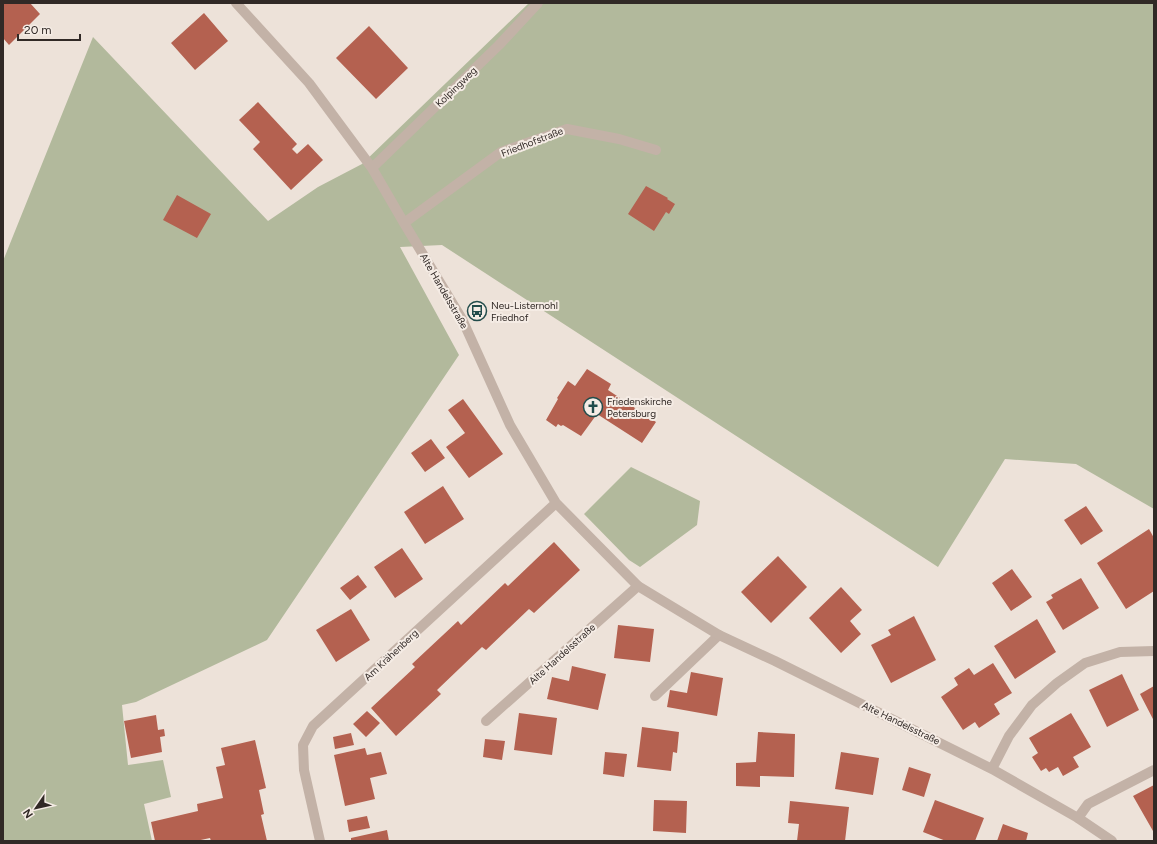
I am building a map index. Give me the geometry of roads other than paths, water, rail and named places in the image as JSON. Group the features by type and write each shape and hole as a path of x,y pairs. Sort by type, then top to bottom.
{"street":[{"name":"Alte Handelsstraße","path":"236,3 309,83 372,168 462,319 510,425 556,503 638,586 720,636 782,664 992,769 1078,818 1112,841"},
{"name":"Kolpingweg","path":"372,168 499,45 538,3"},
{"name":"Friedhofstraße","path":"404,224 501,152 567,128 619,139 656,150"},
{"name":"Am Krähenberg","path":"320,841 304,770 303,745 313,726 556,503"},
{"name":"Alte Handelsstraße","path":"486,721 638,586"},
{"path":"655,696 720,636"},
{"path":"992,769 1009,736 1032,705 1057,682 1085,663 1120,652 1154,651"},
{"path":"1078,818 1088,804 1154,770"}],"place":[{"name":"Neu-Listernohl Friedhof","path":"477,311"},
{"name":"Friedenskirche Petersburg","path":"593,407"}]}
